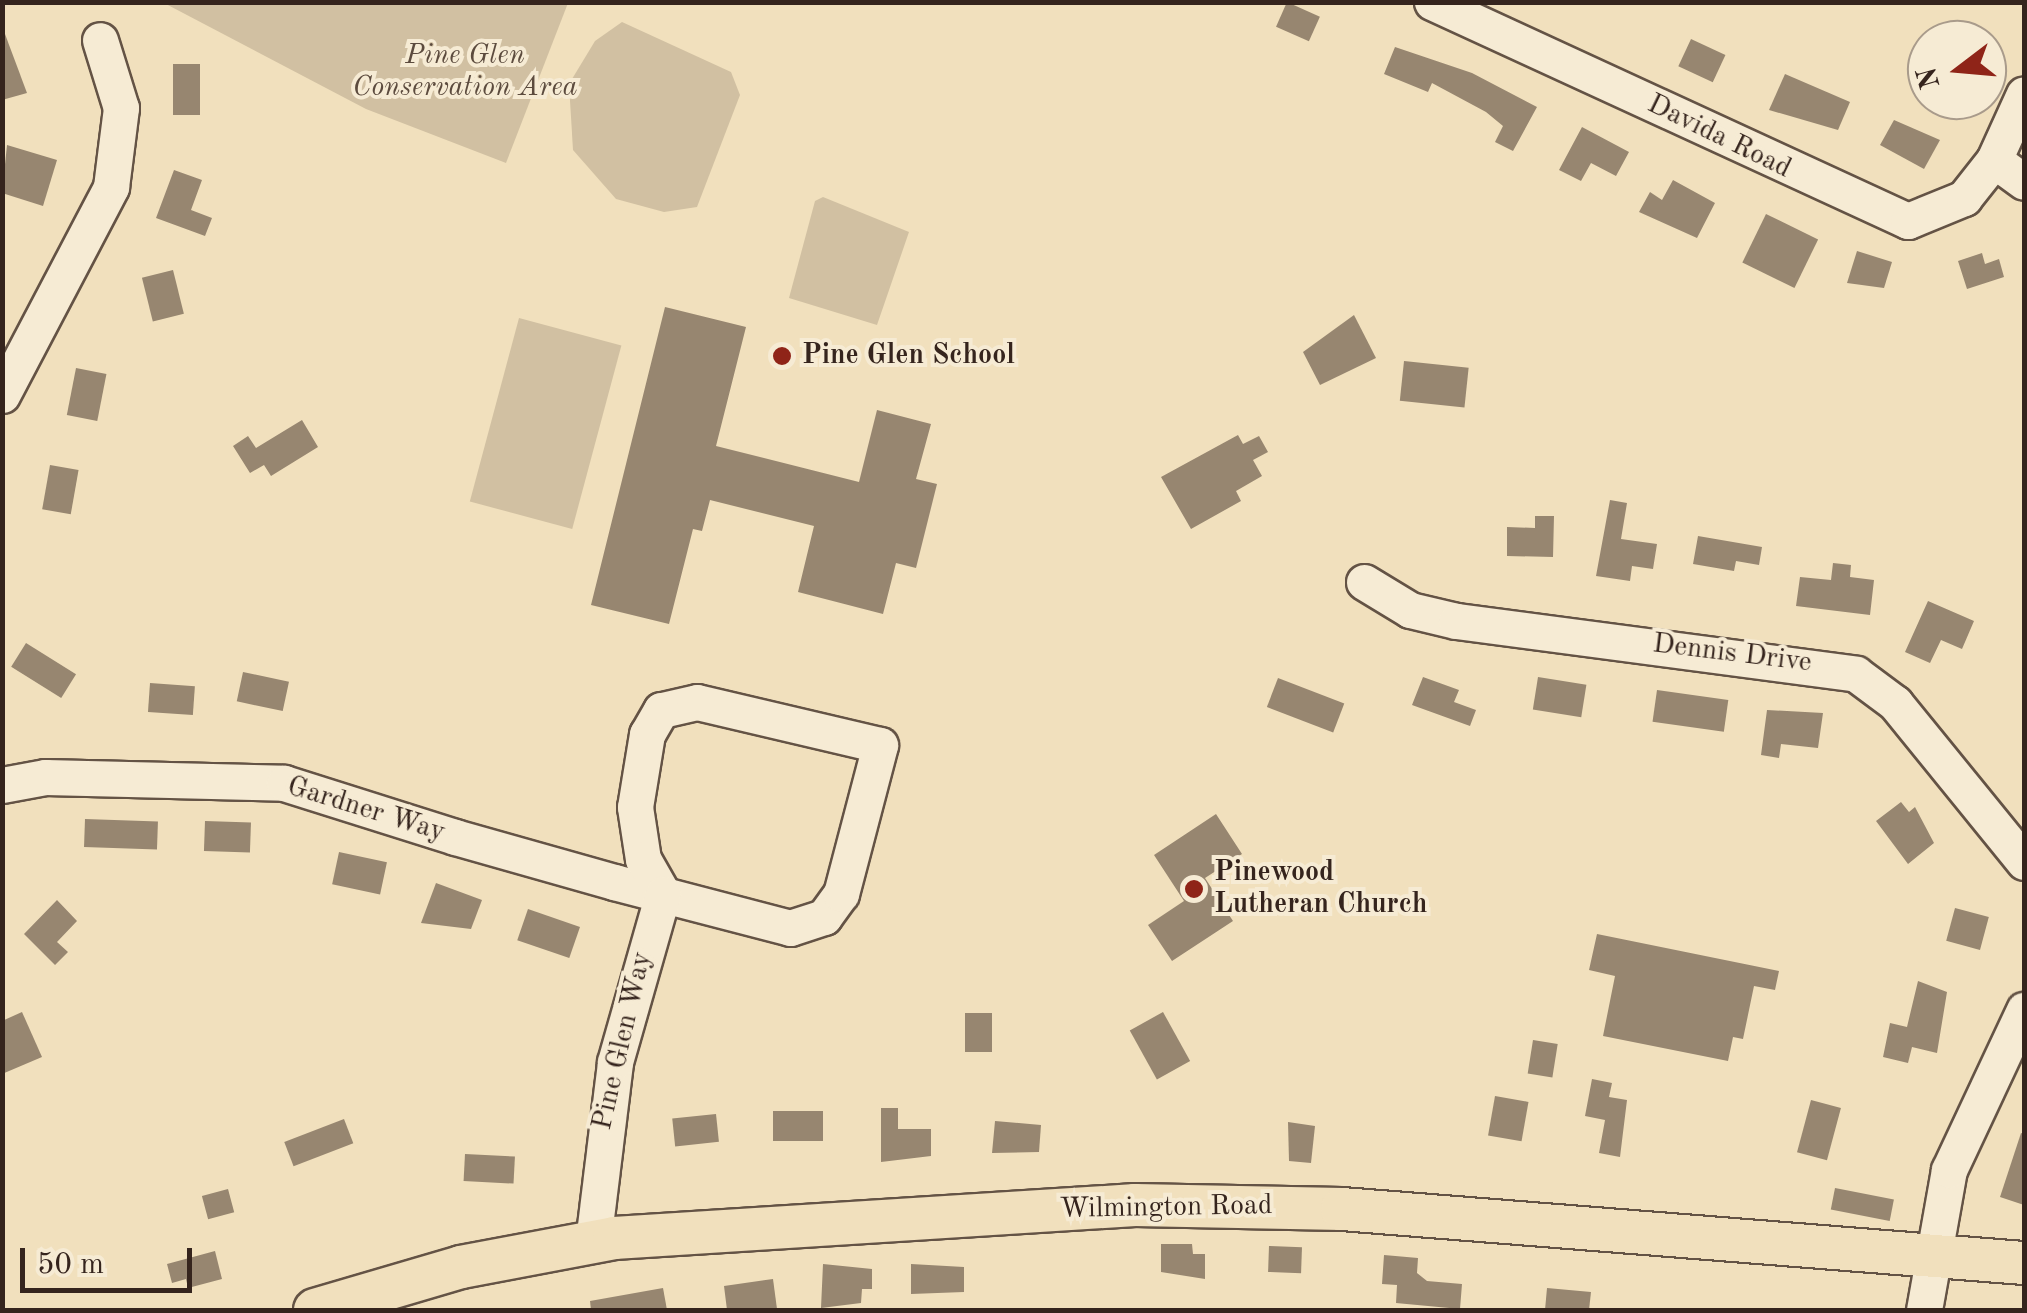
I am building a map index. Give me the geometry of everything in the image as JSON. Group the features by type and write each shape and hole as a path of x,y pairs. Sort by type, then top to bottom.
{"main road":[{"name":"Wilmington Road","path":"315,1310 460,1266 593,1242 790,1222 1185,1204 2024,1263"}],"street":[{"name":"Davida Road","path":"1432,2 1897,218 1950,209 1994,160 2024,94"},
{"path":"2,395 111,187 121,108 100,40"},
{"path":"1994,160 2024,182"},
{"name":"Dennis Drive","path":"1364,582 1406,608 1456,621 1856,674 1896,704 2024,862"},
{"path":"697,702 880,745 844,887 824,917 782,928 663,894 643,859 635,807 647,734 661,710 697,702"},
{"name":"Gardner Way","path":"2,784 38,777 284,783 663,894"},
{"name":"Pine Glen Way","path":"593,1242 615,1062 663,894"},
{"path":"1924,1310 1929,1257 1950,1170 2024,1010"}],"green space":[{"name":"Pine Glen Conservation Area","path":"568,2 506,163 366,109 164,3"},
{"path":"622,22 731,72 740,95 697,207 664,212 616,199 573,150 569,84 595,41"},
{"path":"823,197 909,232 877,325 789,298 815,201"},
{"path":"519,318 621,345 572,529 470,502"}],"building":[{"path":"1287,2 1320,17 1309,41 1276,27"},
{"path":"2,26 27,93 2,100"},
{"path":"1691,39 1725,55 1713,82 1678,66"},
{"path":"1395,47 1472,73 1537,107 1513,151 1495,142 1503,126 1486,112 1432,83 1428,92 1384,74"},
{"path":"173,64 200,64 200,115 173,115"},
{"path":"1785,74 1850,102 1838,130 1769,110"},
{"path":"1894,120 1940,140 1924,169 1880,145"},
{"path":"1582,127 1629,152 1616,176 1591,163 1581,181 1559,170"},
{"path":"7,145 57,160 43,206 2,193"},
{"path":"174,170 202,180 191,210 212,218 205,236 156,218"},
{"path":"1673,180 1715,203 1697,238 1639,212 1650,192 1662,200"},
{"path":"1766,214 1818,239 1794,288 1742,263"},
{"path":"1857,251 1892,262 1884,288 1847,283"},
{"path":"1982,253 1985,264 1999,259 2004,277 1967,289 1958,261"},
{"path":"173,270 184,314 153,321 142,278"},
{"path":"665,307 746,327 716,446 859,482 877,410 931,424 916,479 937,484 916,568 896,563 883,614 798,592 814,526 710,500 702,531 693,529 669,624 591,605"},
{"path":"1354,315 1376,358 1320,385 1303,352"},
{"path":"1404,361 1469,368 1464,408 1400,401"},
{"path":"76,368 106,374 97,421 67,415"},
{"path":"302,420 318,447 271,476 264,465 250,473 233,446 248,436 256,448"},
{"path":"1238,435 1243,444 1259,436 1268,452 1253,460 1262,476 1236,491 1241,501 1191,529 1161,477"},
{"path":"50,465 79,470 71,514 42,509"},
{"path":"1610,500 1627,503 1621,539 1657,544 1653,569 1632,566 1630,581 1596,576"},
{"path":"1535,516 1554,516 1553,557 1507,556 1507,527 1535,528"},
{"path":"1698,536 1762,547 1759,565 1736,561 1734,571 1693,564"},
{"path":"1833,563 1851,565 1850,577 1874,580 1870,615 1796,606 1800,577 1831,580"},
{"path":"1928,601 1974,621 1962,649 1941,640 1930,663 1905,652"},
{"path":"26,643 76,674 61,698 11,667"},
{"path":"243,672 289,682 283,711 237,701"},
{"path":"1423,677 1459,690 1454,702 1476,710 1470,726 1412,705"},
{"path":"1538,677 1586,685 1581,717 1533,710"},
{"path":"1278,678 1344,703 1333,732 1267,707"},
{"path":"150,683 195,686 193,715 148,712"},
{"path":"1657,690 1728,700 1724,732 1653,722"},
{"path":"1767,710 1823,713 1818,748 1781,744 1779,758 1761,755"},
{"path":"1901,802 1909,812 1915,807 1934,843 1908,864 1876,821"},
{"name":"Pinewood Lutheran Church","path":"1216,814 1242,854 1205,878 1233,921 1172,961 1148,925 1184,901 1154,855"},
{"path":"85,819 158,822 157,850 84,847"},
{"path":"205,821 251,823 250,853 204,851"},
{"path":"339,852 387,862 380,894 332,884"},
{"path":"436,883 482,900 471,929 421,923"},
{"path":"57,900 77,921 57,942 68,952 55,965 24,934"},
{"path":"1955,908 1989,917 1980,950 1946,941"},
{"path":"528,909 580,927 569,958 517,940"},
{"path":"1597,934 1779,971 1775,990 1754,986 1743,1039 1733,1037 1728,1061 1603,1036 1615,976 1589,970"},
{"path":"1918,981 1947,992 1937,1053 1912,1047 1908,1063 1883,1057 1890,1023 1907,1027"},
{"path":"22,1012 42,1057 2,1074 2,1021"},
{"path":"1163,1012 1190,1061 1157,1079 1130,1030"},
{"path":"965,1013 992,1013 992,1052 965,1052"},
{"path":"1533,1040 1558,1044 1552,1077 1528,1074"},
{"path":"1592,1079 1612,1083 1609,1097 1627,1100 1620,1157 1599,1153 1605,1120 1585,1116"},
{"path":"1495,1096 1528,1102 1522,1141 1488,1135"},
{"path":"1811,1100 1841,1108 1827,1160 1797,1152"},
{"path":"881,1108 898,1108 898,1129 931,1129 931,1156 881,1162"},
{"path":"773,1111 823,1111 823,1141 773,1141"},
{"path":"716,1114 719,1142 675,1146 672,1119"},
{"path":"344,1119 353,1143 294,1166 284,1142"},
{"path":"995,1121 1041,1125 1039,1152 992,1153"},
{"path":"1288,1122 1315,1126 1311,1163 1289,1161"},
{"path":"2021,1133 2024,1134 2024,1205 2000,1197"},
{"path":"465,1154 515,1157 514,1184 464,1181"},
{"path":"1835,1188 1894,1199 1890,1221 1831,1210"},
{"path":"228,1189 234,1212 208,1219 202,1196"},
{"path":"1161,1244 1192,1244 1193,1254 1205,1254 1205,1279 1161,1272"},
{"path":"1269,1246 1302,1247 1301,1273 1268,1272"},
{"path":"215,1251 222,1279 188,1288 186,1279 172,1283 167,1264"},
{"path":"1384,1255 1418,1258 1417,1273 1427,1281 1462,1284 1460,1309 1396,1303 1397,1285 1382,1284"},
{"path":"823,1264 872,1269 872,1289 862,1289 861,1303 821,1308"},
{"path":"911,1264 964,1267 964,1292 911,1294"},
{"path":"773,1279 777,1309 727,1310 724,1286"},
{"path":"663,1288 667,1310 591,1310 590,1301"},
{"path":"1547,1288 1591,1292 1589,1310 1545,1310"}],"place":[{"name":"Pine Glen School","path":"782,356"},
{"name":"Pinewood Lutheran Church","path":"1194,889"}]}
